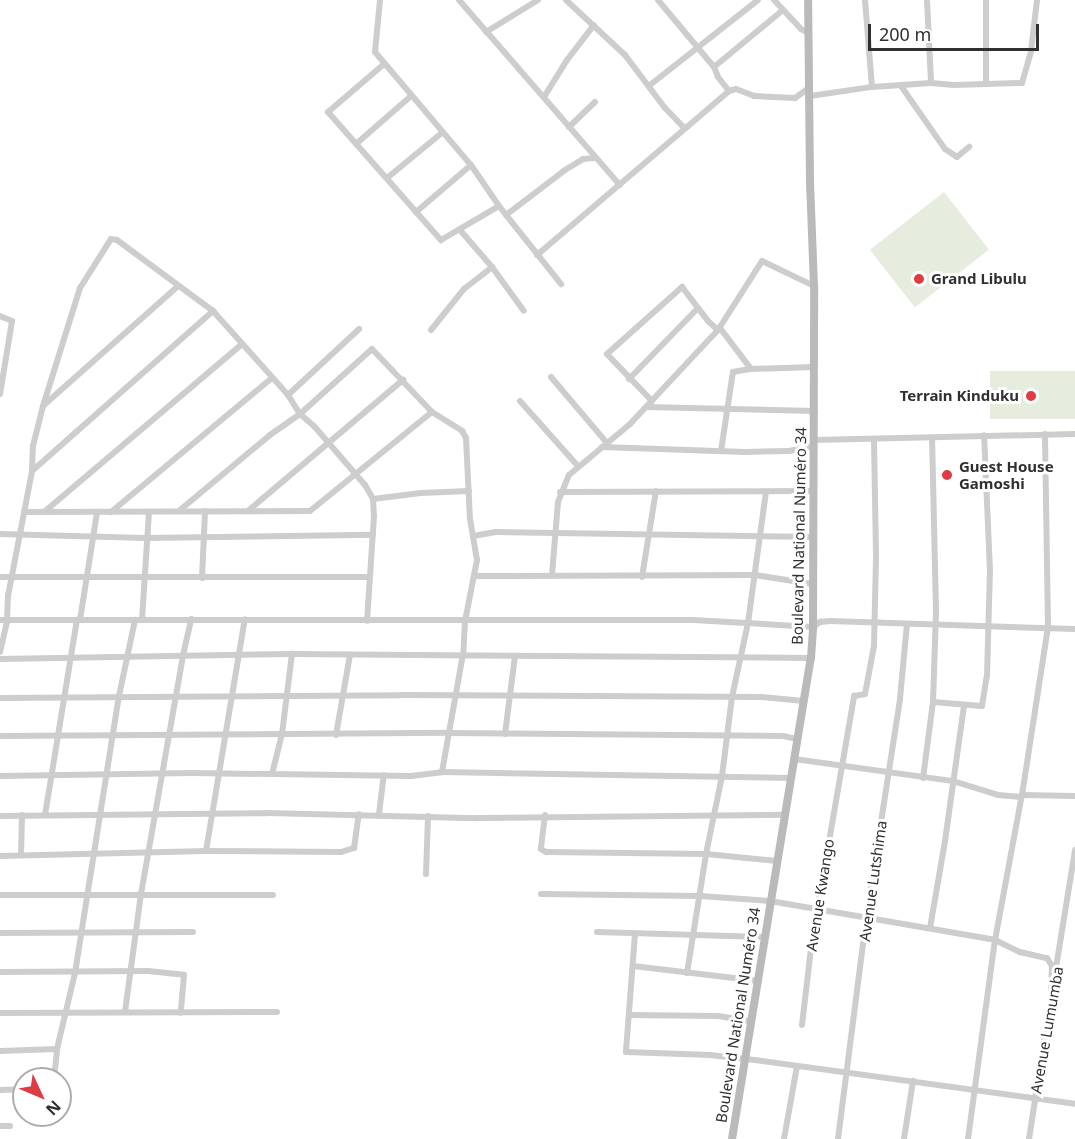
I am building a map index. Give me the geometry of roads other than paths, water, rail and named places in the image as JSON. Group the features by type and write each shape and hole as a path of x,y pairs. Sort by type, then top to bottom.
{"main road":[{"name":"Boulevard National Numéro 34","path":"732,1139 811,658 815,411 808,0"}],"street":[{"path":"380,0 374,46 384,64 471,165 506,215 561,284"},
{"path":"459,0 620,185"},
{"path":"486,32 538,0"},
{"path":"566,0 625,55 650,85 665,108 684,128"},
{"path":"658,0 698,46 729,91"},
{"path":"650,85 758,0"},
{"path":"774,0 809,33"},
{"path":"865,0 872,87"},
{"path":"927,0 932,83"},
{"path":"986,0 986,82"},
{"path":"537,255 729,91 736,89 754,96 795,98 810,92 932,83 954,85 986,82 1022,83 1031,51 1037,0"},
{"path":"714,67 783,10"},
{"path":"544,97 567,60 594,25"},
{"path":"384,64 328,112 441,240 500,206"},
{"path":"901,86 945,149 957,157 969,147"},
{"path":"356,144 411,96"},
{"path":"569,127 595,102"},
{"path":"387,178 443,132"},
{"path":"506,215 565,170 583,159 595,158"},
{"path":"416,212 471,165"},
{"path":"460,230 492,267 524,311"},
{"path":"0,652 8,596 32,471 33,446 43,406 80,288 111,239 117,240 213,311 288,395 300,414 314,426 356,474 373,499 367,621"},
{"path":"552,575 560,492 569,475 647,407 719,329 762,261 814,286"},
{"path":"430,330 464,288 492,267"},
{"path":"43,406 178,286"},
{"path":"652,401 607,354 682,287 751,369"},
{"path":"629,379 698,308"},
{"path":"32,471 213,311"},
{"path":"0,316 12,321 0,394"},
{"path":"288,395 359,329"},
{"path":"43,512 241,345"},
{"path":"180,510 270,435 300,414 372,349 432,412 454,425 466,438 473,536 477,560 465,621 463,654 442,772"},
{"path":"721,451 733,372 751,369 814,367"},
{"path":"551,377 604,445 721,451 789,451 814,443 874,438 1075,434"},
{"path":"111,512 272,378"},
{"path":"249,510 404,380"},
{"path":"520,401 578,466"},
{"path":"647,407 815,411"},
{"path":"24,512 310,511 432,412"},
{"path":"968,1139 995,940 1022,796 1048,627 1045,434"},
{"path":"933,702 982,706 987,676 989,626 989,543 984,435"},
{"path":"874,438 876,555 874,623"},
{"path":"923,778 933,702 932,438"},
{"path":"373,499 421,493 469,491"},
{"path":"642,577 656,491"},
{"path":"560,492 812,491"},
{"path":"687,974 706,854 722,776 732,697 748,623 766,492"},
{"path":"202,578 206,535 205,511"},
{"path":"55,1067 57,1049 75,973 119,696 139,620 149,512"},
{"path":"45,815 97,513"},
{"path":"473,536 496,532 813,537"},
{"path":"0,534 146,538 206,535 373,535"},
{"path":"0,577 202,578 231,575 369,577"},
{"path":"475,576 755,575 812,584"},
{"path":"125,1012 141,894 191,619"},
{"path":"206,851 245,619"},
{"path":"4,621 550,620 748,623 813,627 820,622 830,621 1075,629"},
{"name":"Avenue Kwango","path":"802,1025 817,910 854,696 865,694 874,646 874,623"},
{"name":"Avenue Lutshima","path":"838,1139 866,919 900,699 907,624"},
{"path":"272,774 282,734 292,654"},
{"path":"0,659 292,654 811,658"},
{"path":"336,735 350,655"},
{"path":"505,734 515,656"},
{"path":"0,698 231,694 732,697 804,701"},
{"path":"930,928 964,705"},
{"path":"0,736 448,733 727,735 783,736 797,739"},
{"path":"794,759 887,774 953,781 998,795 1075,796"},
{"path":"0,776 220,773 411,777 442,772 791,778"},
{"path":"379,814 384,775"},
{"path":"0,816 156,813 428,816 785,815"},
{"path":"0,856 206,851 352,851 357,843 359,814"},
{"path":"21,855 22,815"},
{"path":"545,815 541,849 546,852 706,854 777,861"},
{"path":"426,874 428,816"},
{"name":"Avenue Lumumba","path":"1029,1139 1051,993 1059,964 1075,850"},
{"path":"541,894 700,897 770,901 995,940 1020,952 1047,958 1052,966 1051,993"},
{"path":"0,895 273,895"},
{"path":"0,933 193,932"},
{"path":"597,932 764,937"},
{"path":"635,934 626,1052 711,1055 974,1088 1035,1100 1075,1104"},
{"path":"633,966 759,981"},
{"path":"0,972 131,971 184,975 181,1013"},
{"path":"0,1013 277,1011"},
{"path":"630,1015 718,1016 751,1021"},
{"path":"0,1051 57,1049"},
{"path":"784,1139 797,1066"},
{"path":"904,1139 913,1081"},
{"path":"0,1126 10,1126"}],"place":[{"name":"Grand Libulu","path":"919,279"},
{"name":"Terrain Kinduku","path":"1031,396"},
{"name":"Guest House Gamoshi","path":"947,475"}]}
